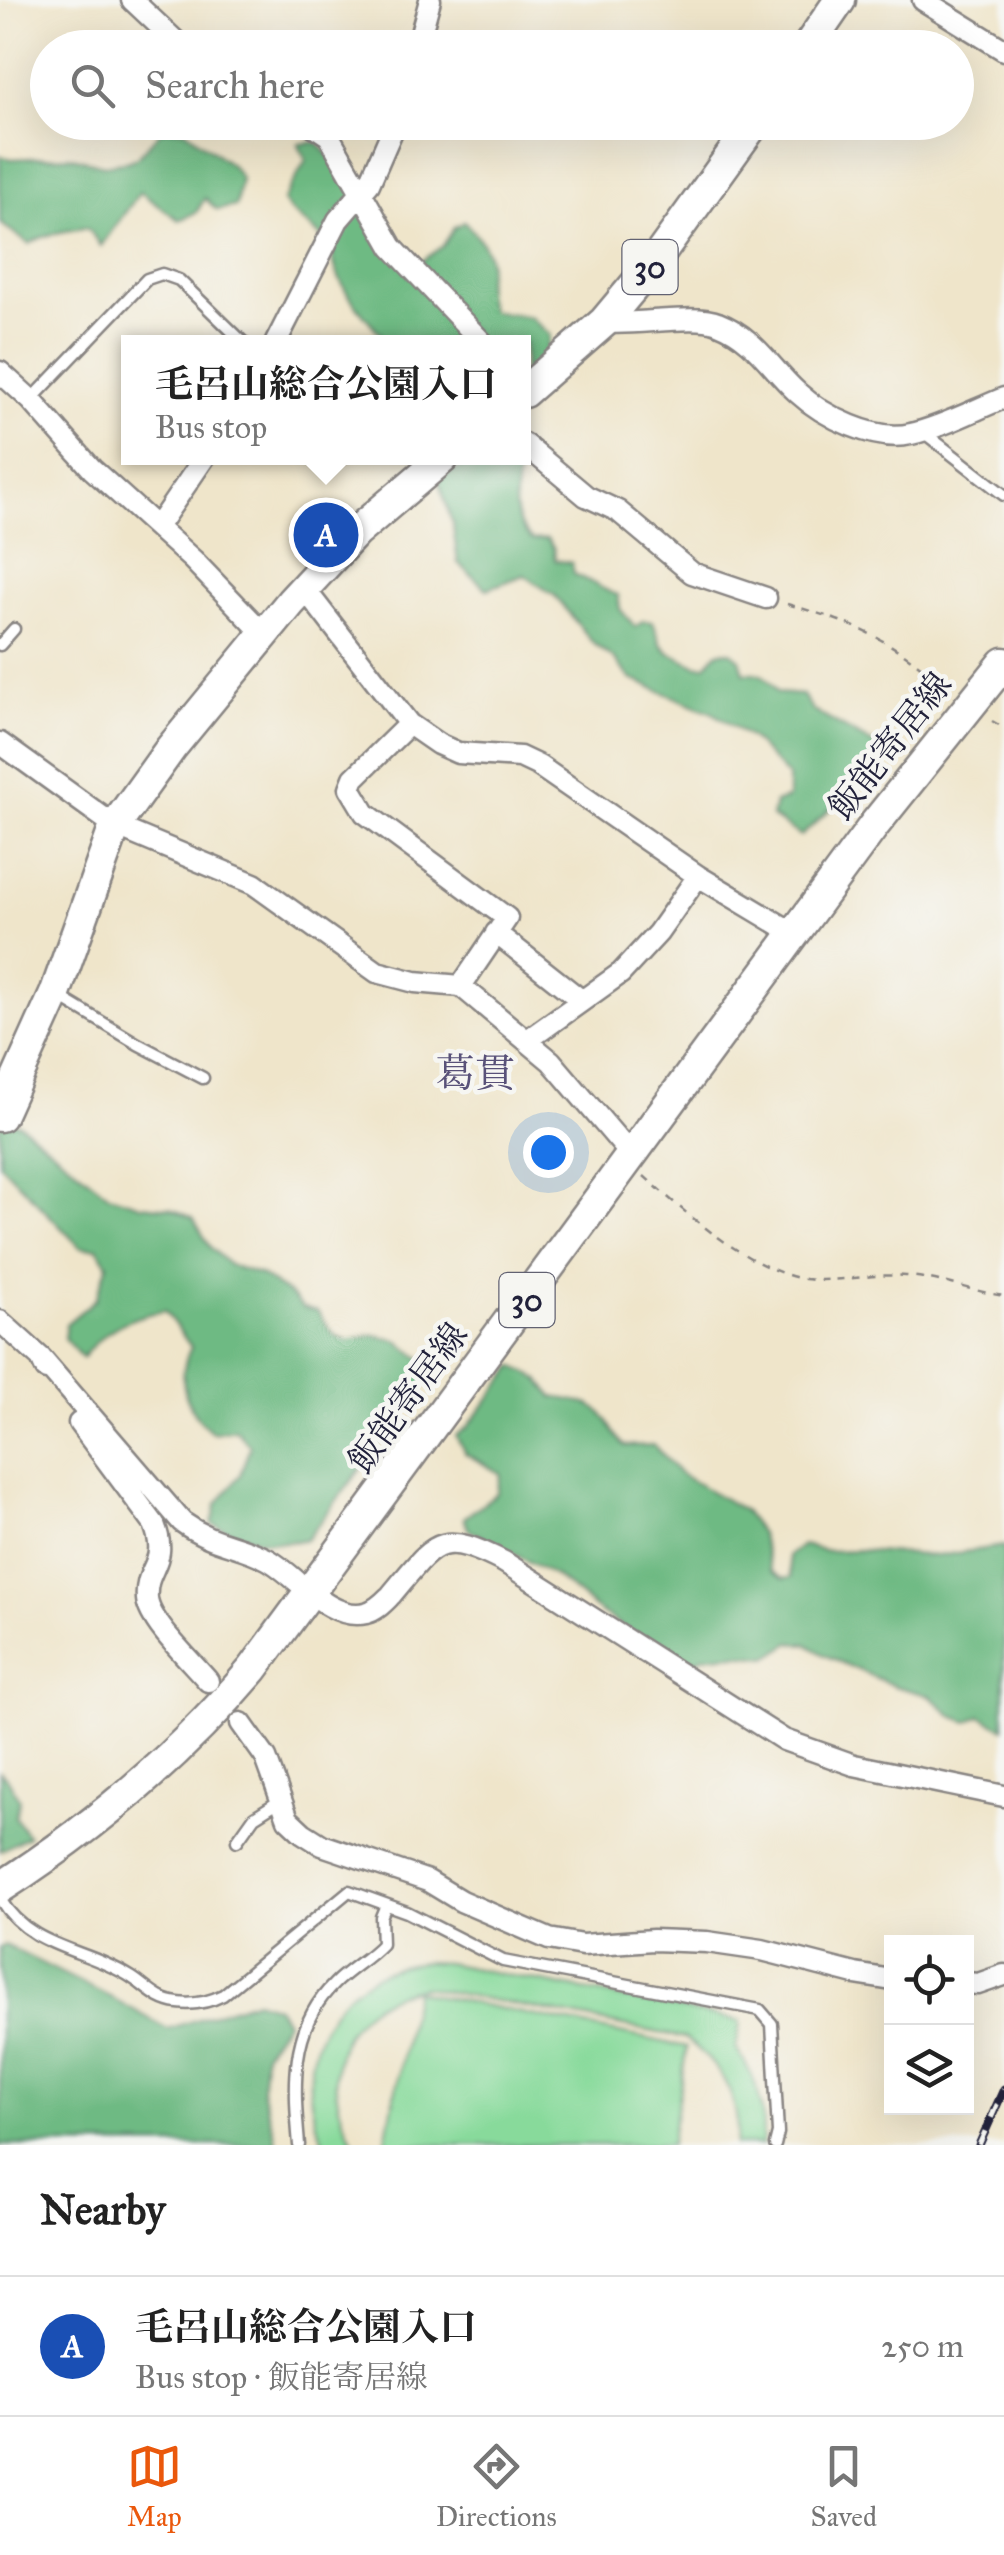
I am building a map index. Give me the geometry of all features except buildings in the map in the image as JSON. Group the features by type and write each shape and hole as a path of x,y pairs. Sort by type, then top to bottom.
{"main road":[{"path":"819,30 840,0"},
{"name":"30","path":"531,383 604,322 655,261 742,140"},
{"path":"0,1116 55,994 115,826 171,748 304,588 366,522 435,465"},
{"name":"飯能寄居線","path":"0,1888 90,1826 171,1757 246,1678 926,757 1004,663"}],"street":[{"path":"132,0 164,30"},
{"path":"422,30 430,0"},
{"path":"923,0 972,30"},
{"path":"974,31 1004,50"},
{"path":"331,140 392,248 475,335"},
{"path":"280,335 338,220 363,193 390,140"},
{"path":"604,322 627,325 716,321 760,349 799,394 833,416 888,435 908,435 1004,398"},
{"path":"0,372 31,400 92,469 157,526 264,634"},
{"path":"531,450 586,496 618,511 692,573 766,598"},
{"path":"157,526 199,465"},
{"path":"304,588 409,724 458,753 520,757 539,766 698,876 795,934"},
{"path":"409,724 354,778 350,788 365,813 507,918 461,986"},
{"path":"0,743 115,826 254,884 377,972 415,982 461,986 529,1039 582,1094 630,1159"},
{"path":"529,1039 621,974 658,932 698,876"},
{"path":"496,934 581,1000"},
{"path":"0,1322 41,1358 182,1522 206,1539 265,1558 348,1613 371,1612 383,1603 430,1550 446,1542 474,1547 504,1562 784,1740 854,1765 1004,1796"},
{"path":"41,1358 56,1394 154,1524 161,1554 147,1589 148,1608 208,1681"},
{"path":"241,1723 266,1758 288,1819 322,1845 428,1881 460,1902 549,1939 582,1945 652,1940 707,1942 762,1950 884,1979"},
{"path":"974,1984 1004,1976"}],"lane":[{"path":"31,400 147,278 162,274 179,280 236,335"},
{"path":"922,430 1004,496"},
{"path":"0,645 14,629"},
{"path":"55,994 203,1078"},
{"path":"237,1840 254,1817 280,1800"},
{"path":"0,1899 13,1920 30,1933 132,1977 152,1994 174,2004 210,2001 223,1995 349,1892 386,1904 503,1961 760,2010 772,2024 778,2133 775,2145"},
{"path":"299,2145 296,2057 304,2030 317,2004 382,1944 381,1918 386,1904"}],"path":[{"path":"766,598 871,632 916,660 956,695"},
{"path":"981,716 1004,728"},
{"path":"630,1159 718,1238 804,1279 870,1274 909,1276 1004,1296"}],"green space":[{"path":"153,140 198,140 241,178 236,206 217,210 205,198 196,213 179,220 140,192 101,246 87,228 56,233 29,244 0,223 0,156 69,156 104,165 137,157"},
{"path":"316,142 336,161 415,266 443,246 454,228 464,222 486,249 491,311 530,317 550,335 547,353 531,369 531,335 381,335 343,286 331,245 283,201 306,160 298,144"},
{"path":"466,465 519,465 515,504 524,532 532,540 547,539 555,560 572,563 574,574 618,595 620,609 635,627 644,621 653,622 661,644 670,653 698,666 706,665 718,652 730,651 740,659 744,673 764,677 777,693 803,695 812,710 891,754 877,775 851,790 801,836 772,817 775,803 788,798 788,777 752,739 713,713 631,679 593,643 555,596 524,575 487,589 458,563 453,526 438,478"},
{"path":"0,1118 20,1124 109,1195 141,1205 170,1208 193,1218 210,1247 229,1265 260,1275 303,1308 317,1311 333,1334 347,1340 373,1335 397,1340 427,1363 430,1371 418,1394 307,1539 259,1540 212,1524 217,1504 240,1475 250,1446 235,1429 213,1433 195,1415 184,1383 191,1347 165,1311 118,1326 82,1358 64,1338 66,1324 96,1299 108,1264 97,1248 80,1247 0,1164"},
{"path":"514,1366 539,1379 553,1397 596,1408 625,1446 653,1445 680,1474 743,1510 760,1533 771,1571 783,1579 791,1577 788,1556 802,1545 828,1551 937,1556 1004,1546 1004,1728 980,1716 968,1722 952,1716 931,1696 894,1686 807,1644 791,1643 768,1657 732,1654 703,1657 691,1664 676,1661 655,1643 596,1609 555,1576 469,1530 464,1518 497,1493 501,1474 465,1453 456,1436 468,1427"},
{"path":"0,1772 20,1800 15,1817 28,1836 0,1851"},
{"path":"5,1945 168,2029 256,2000 277,2007 286,2021 264,2053 262,2089 277,2145 0,2145 0,1948"},
{"path":"425,1962 741,2021 736,2048 758,2094 763,2118 762,2145 735,2145 736,2113 726,2084 709,2060 685,2038 424,1987 371,2007 354,2024 342,2045 336,2068 343,2119 356,2145 326,2145 314,2114 310,2083 313,2053 324,2025 341,2001 364,1982 392,1969"},
{"path":"415,1991 687,2047 670,2145 385,2145"}],"railway":[{"path":"979,2145 1004,2089"}],"place":[{"name":"毛呂山総合公園入口","path":"326,535"}],"district":[{"name":"葛貫","path":"475,1073"}]}
